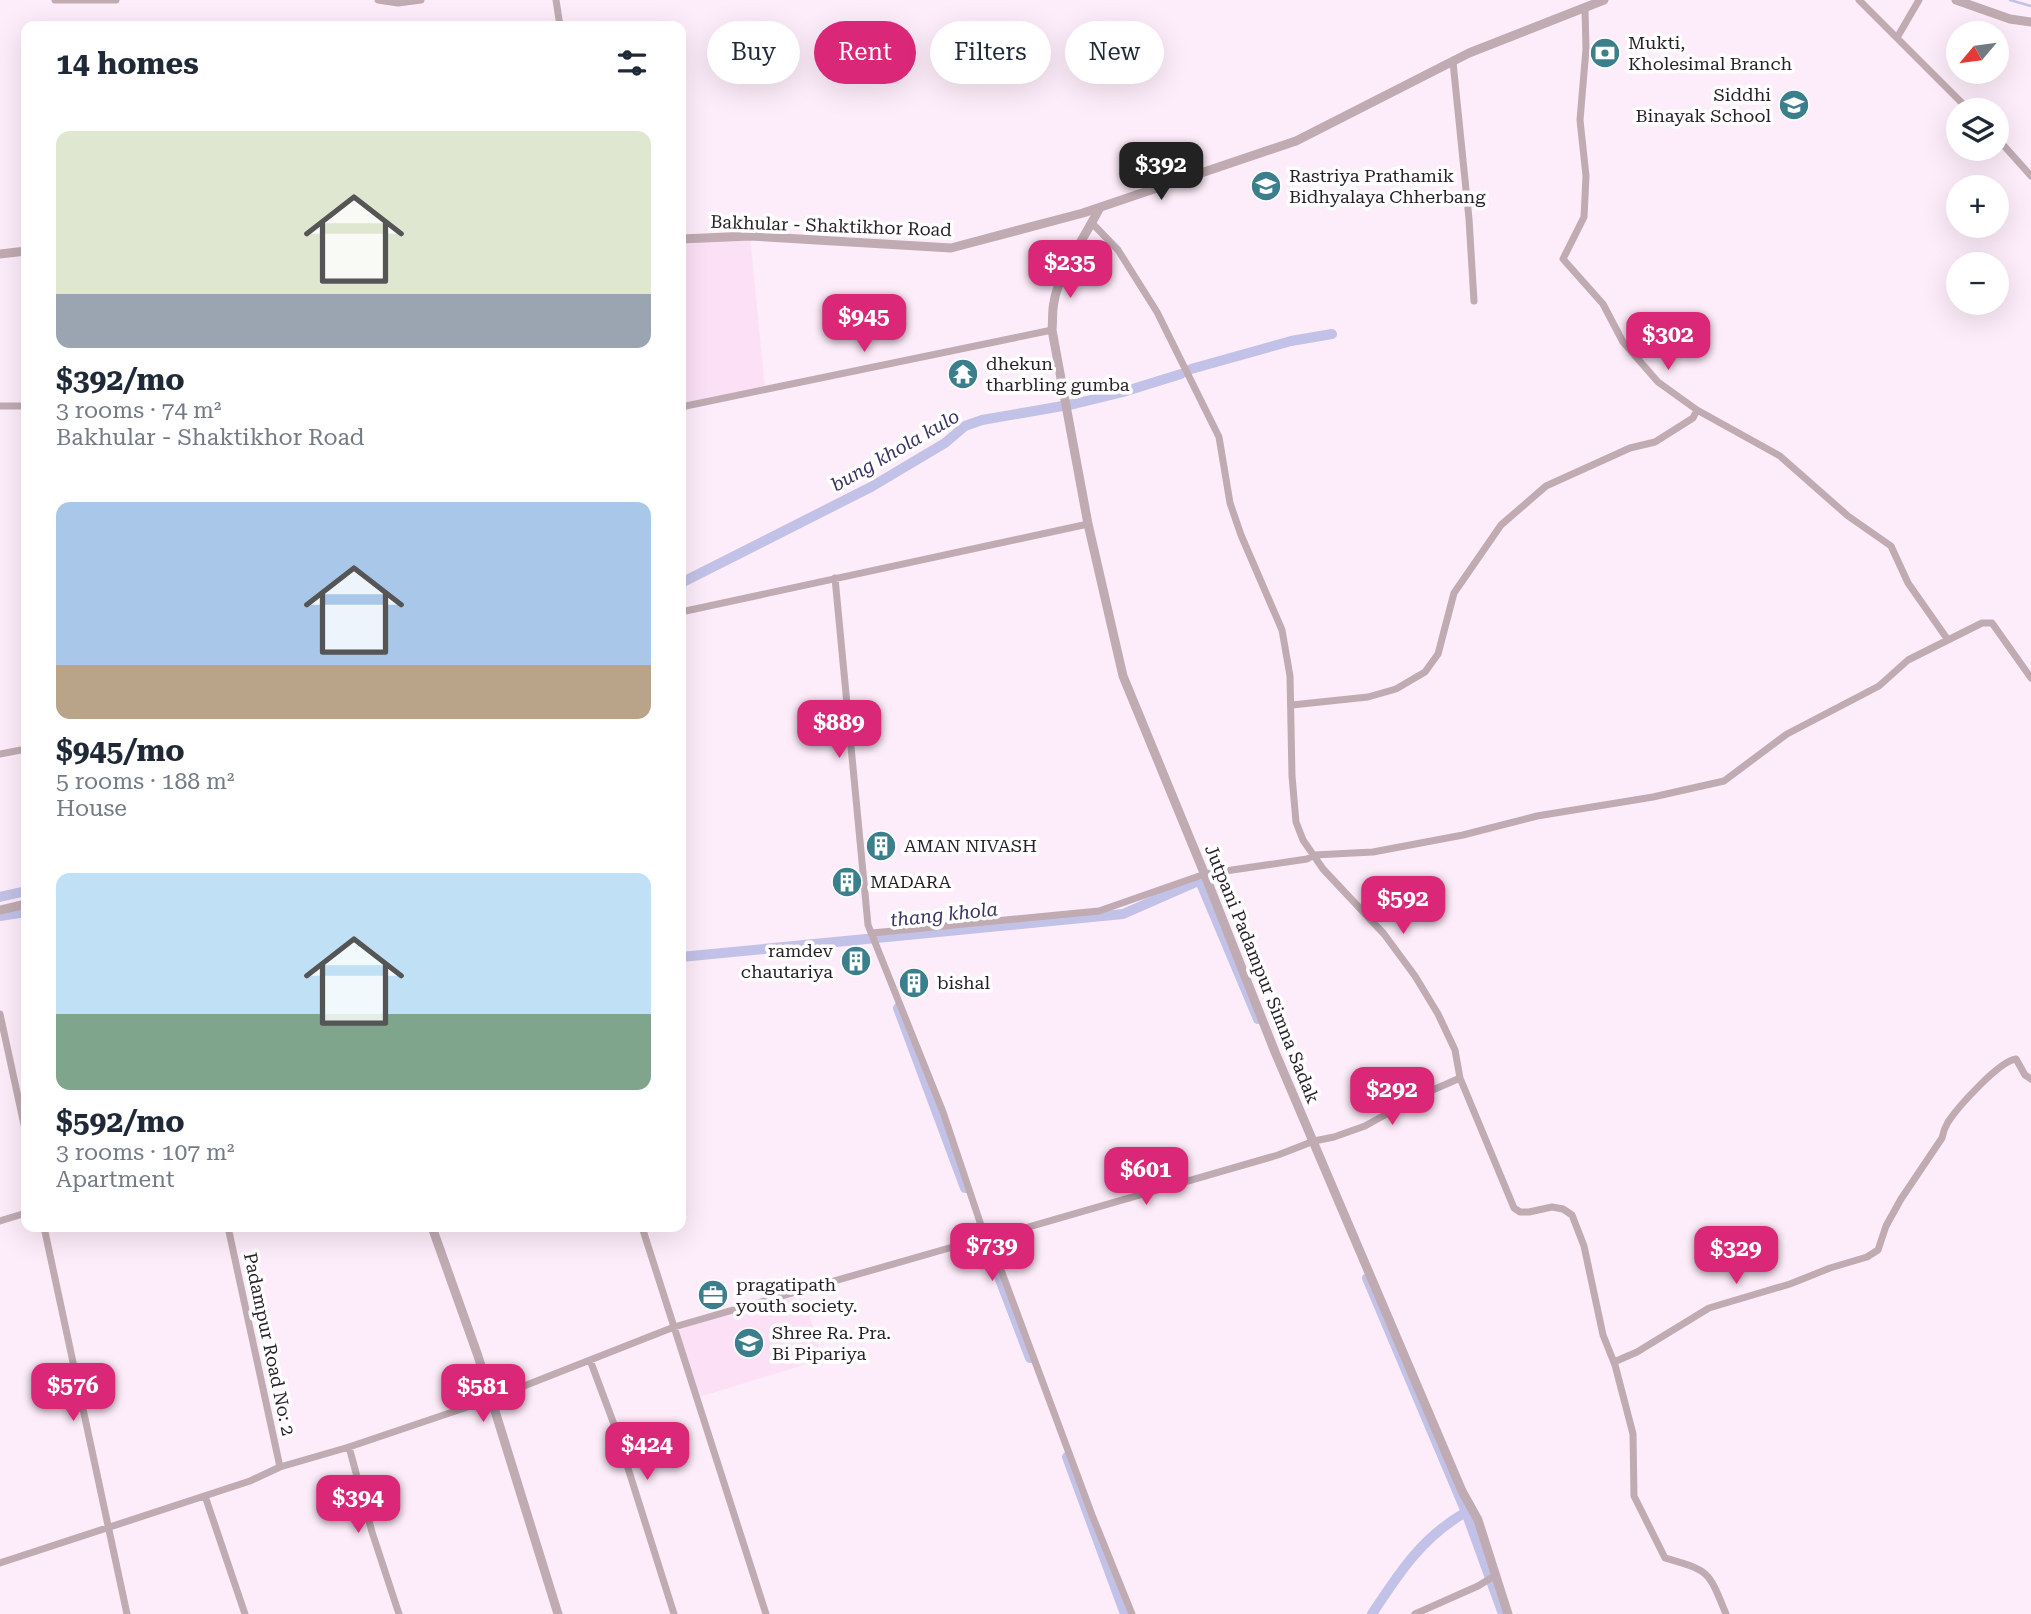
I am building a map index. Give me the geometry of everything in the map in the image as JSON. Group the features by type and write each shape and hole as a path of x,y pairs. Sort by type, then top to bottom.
{"street":[{"path":"55,0 116,0"},
{"path":"378,0 398,3 421,0"},
{"path":"556,0 559,21"},
{"name":"Bakhular - Shaktikhor Road","path":"686,239 750,236 951,248 1100,207 1296,141 1452,62 1604,0"},
{"path":"1859,0 1957,98"},
{"path":"1898,36 1919,0"},
{"path":"1955,0 2010,19 2031,22"},
{"path":"1585,9 1586,49 1580,120 1586,176 1584,217 1563,259 1603,304 1623,342 1658,382 1697,410 1780,456 1848,516 1891,546 1908,583 1948,640"},
{"path":"1452,62 1469,219 1474,301"},
{"path":"2009,151 2031,176"},
{"name":"Jutpani Padampur Simna Sadak","path":"1100,207 1067,266 1054,300 1052,330 1088,524 1123,676 1275,1052 1462,1491 1478,1520 1508,1614"},
{"path":"1092,223 1118,250 1157,312 1219,438 1230,503 1282,630 1290,676 1292,776 1296,822 1303,839 1323,869 1384,934 1415,976 1438,1014 1455,1050 1460,1078 1514,1209 1529,1212 1552,1207 1563,1209 1572,1216 1584,1246 1603,1335 1614,1362 1633,1434 1634,1496 1665,1558 1700,1568 1713,1583 1726,1614"},
{"path":"0,254 21,252"},
{"path":"686,406 1052,330"},
{"path":"0,406 21,406"},
{"path":"1292,705 1368,697 1396,689 1425,672 1438,654 1454,593 1502,525 1546,485 1630,448 1656,442 1693,418 1697,410"},
{"path":"686,611 1088,524"},
{"path":"835,578 868,925 943,1112 983,1235 1002,1270 1132,1614"},
{"path":"872,933 1099,911 1205,874 1307,859 1314,855 1373,852 1463,835 1537,816 1653,797 1724,781 1787,734 1879,687 1908,660 1982,623 1992,623 2031,678"},
{"path":"0,754 21,750"},
{"path":"0,910 21,905"},
{"path":"0,1014 21,1111"},
{"path":"1614,1362 1637,1352 1709,1308 1790,1284 1867,1257 1878,1250 1886,1226 1941,1138 1947,1123 1993,1071 2008,1060 2016,1059 2025,1075 2031,1079"},
{"path":"983,1235 994,1237 1334,1137 1364,1126 1417,1097 1460,1078"},
{"path":"0,1221 21,1215"},
{"path":"45,1232 127,1614"},
{"name":"Padampur Road No: 2","path":"229,1232 280,1467"},
{"path":"434,1232 491,1399 558,1614"},
{"path":"644,1232 766,1614"},
{"path":"0,1563 250,1481 280,1467 491,1399 674,1327 931,1254 977,1240 983,1235"},
{"path":"590,1360 615,1427 674,1614"},
{"path":"348,1447 399,1614"},
{"path":"205,1496 245,1614"},
{"path":"1415,1614 1478,1586 1496,1575"}],"shaded area":[{"path":"750,236 765,388 686,406 686,239"},
{"name":"Shree Ra. Pra. Bi Pipariya","path":"803,1295 823,1359 696,1398 674,1327"}],"waterway":[{"path":"2010,0 2031,6"},
{"name":"bung khola kulo","path":"1191,369 1291,341 1332,334"},
{"name":"bung khola kulo","path":"686,580 871,487 945,443 965,426 982,420 1074,404 1181,374"},
{"name":"thang khola","path":"686,957 1123,914 1203,879"},
{"path":"1200,881 1258,1019"},
{"name":"thang khola","path":"0,897 21,892"},
{"path":"0,916 21,913"},
{"path":"898,1008 965,1188"},
{"path":"988,1248 1030,1358"},
{"path":"1367,1278 1466,1512"},
{"path":"1067,1457 1125,1614"},
{"path":"1372,1614 1402,1570 1424,1544 1466,1512 1503,1614"}],"place":[{"name":"Mukti, Kholesimal Branch","path":"1605,53"},
{"name":"Siddhi Binayak School","path":"1794,105"},
{"name":"Rastriya Prathamik Bidhyalaya Chherbang","path":"1266,186"},
{"name":"dhekun tharbling gumba","path":"963,374"},
{"name":"AMAN NIVASH","path":"881,846"},
{"name":"MADARA","path":"847,882"},
{"name":"ramdev chautariya","path":"856,961"},
{"name":"bishal","path":"914,983"},
{"name":"pragatipath youth society.","path":"713,1295"},
{"name":"Shree Ra. Pra. Bi Pipariya","path":"749,1343"}]}
